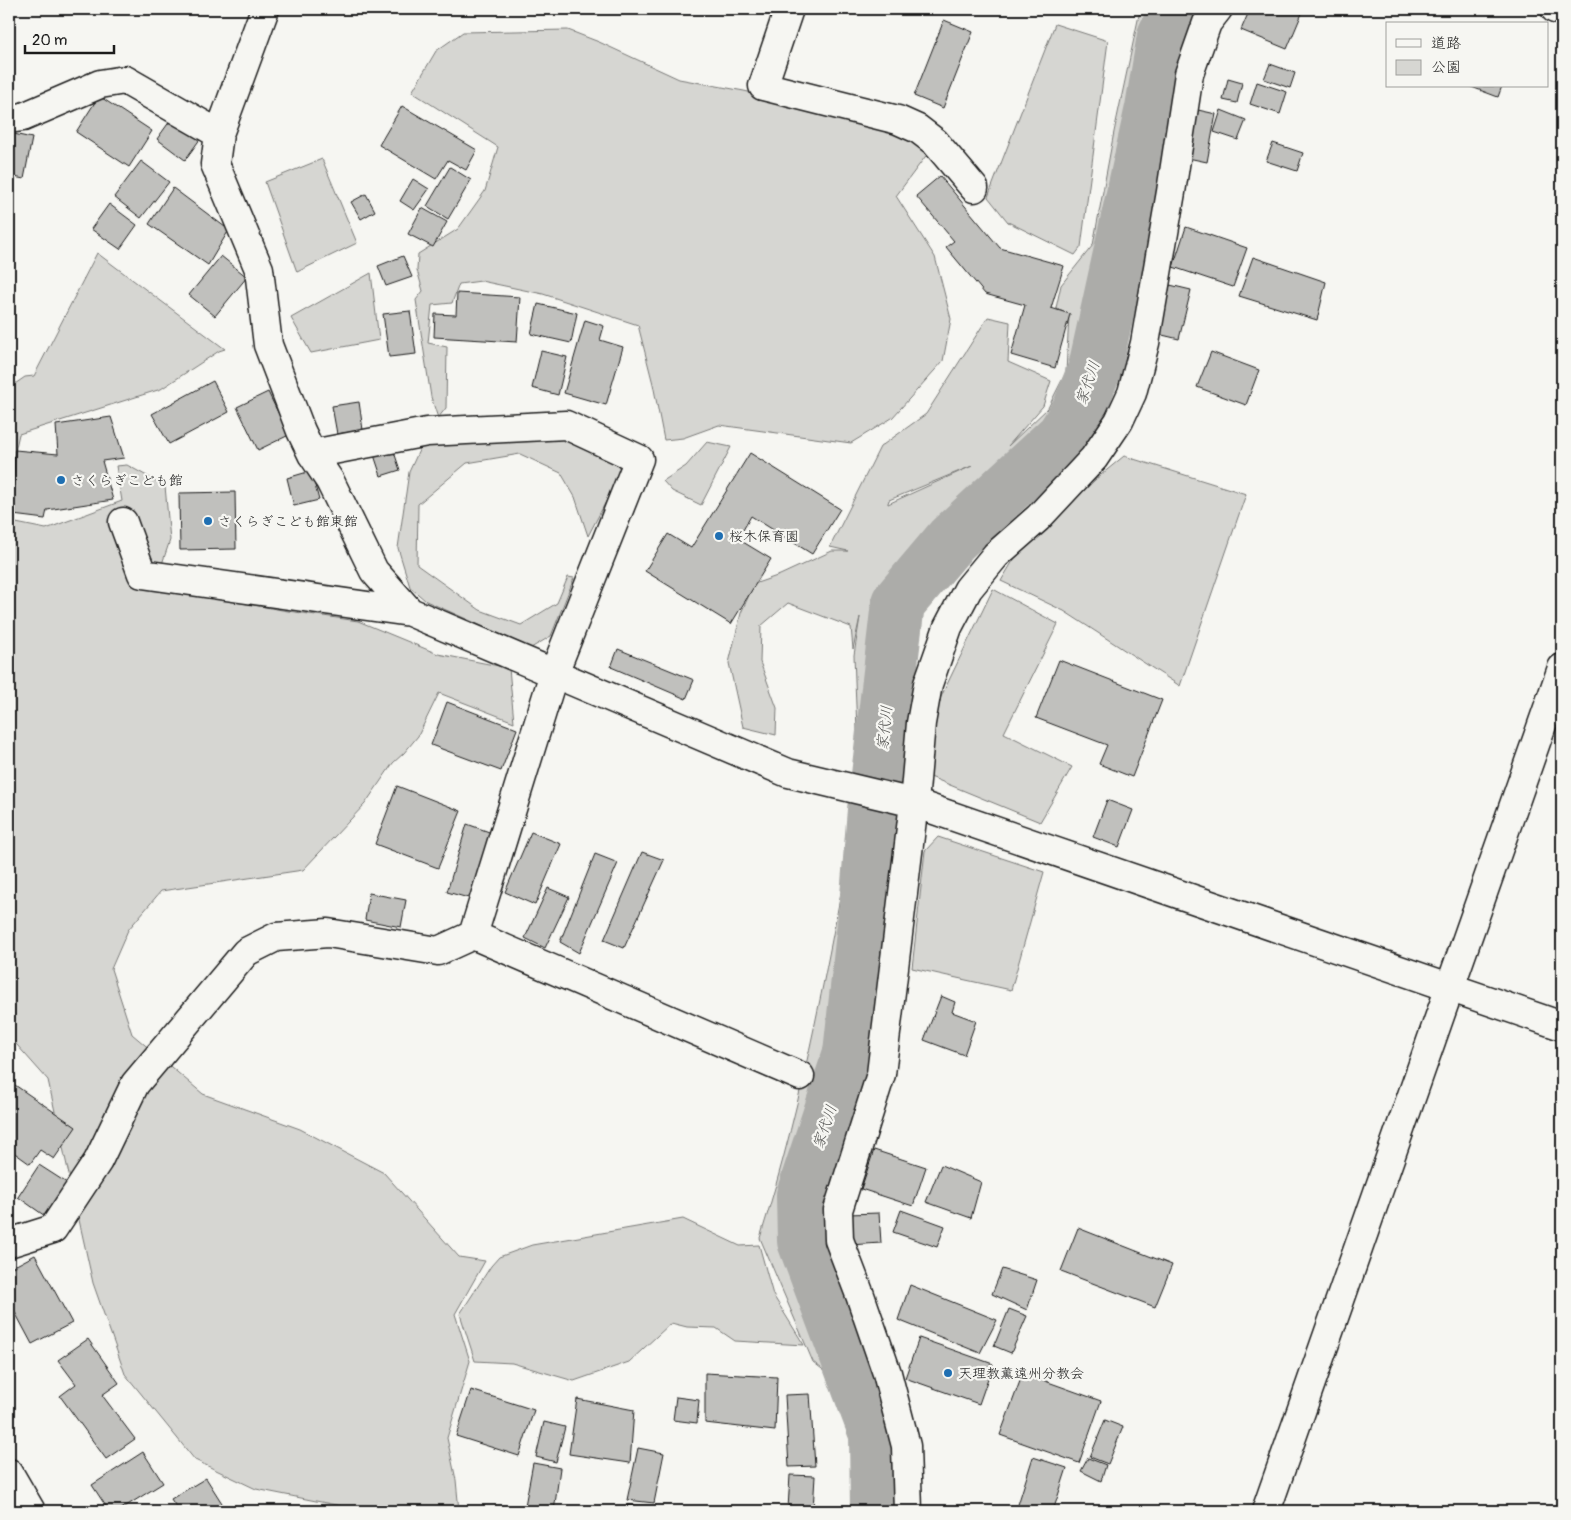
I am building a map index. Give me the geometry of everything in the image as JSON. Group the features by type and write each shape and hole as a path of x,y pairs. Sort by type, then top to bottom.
{"street":[{"path":"265,9 219,134 215,164 259,269 268,345 301,431 312,454 330,481 374,571 410,612"},
{"path":"789,9 763,86 898,120 918,129 935,142 974,188"},
{"path":"908,1511 906,1446 887,1373 839,1240 838,1210 881,1074 906,801 928,684 948,627 968,589 996,555 1038,518 1094,458 1119,421 1132,393 1147,334 1172,192 1189,74 1207,23 1218,9"},
{"path":"1555,9 1562,11"},
{"path":"9,119 24,117 100,84 125,80 219,134"},
{"path":"312,454 427,432 566,425 639,459 554,673 473,935"},
{"path":"123,522 142,574 410,612 788,773 906,801 1562,1026"},
{"path":"1266,1511 1562,668"},
{"path":"9,1243 53,1228 98,1161 135,1084 246,952 276,937 328,933 438,951 473,935 800,1076"},
{"path":"9,1473 31,1511"}],"green space":[{"path":"1143,9 1186,9 1199,20 1149,176 1104,407 1025,499 910,598 894,664 897,786 859,781 854,655 860,617 853,649 851,627 788,603 761,626 760,662 777,708 776,735 743,727 729,663 741,613 754,584 780,575 832,551 848,551 830,547 880,447 926,414 988,317 1010,322 1008,362 1051,381 1043,406 1008,446 1048,408 1066,372 1069,315 1056,308 1061,285 1093,245 1114,132 1139,15","holes":["972,466 888,504 889,500"]},
{"path":"1055,24 1108,41 1081,247 1075,255 1008,222 988,197"},
{"path":"568,30 599,42 679,79 744,91 865,120 915,142 928,153 896,196 935,257 951,319 943,361 892,418 851,443 719,425 683,438 664,440 653,384 638,325 543,294 481,281 459,284 452,303 432,305 428,343 447,347 446,408 438,418 431,397 416,300 423,291 417,270 418,254 458,229 485,191 498,147 412,92 436,51 463,32"},
{"path":"322,159 357,243 297,272 265,182"},
{"path":"97,253 225,349 161,389 19,434 9,478 9,388 25,377 34,376"},
{"path":"371,273 379,340 311,353 291,318"},
{"path":"576,438 612,459 622,471 588,536 575,497 561,473 520,454 467,463 418,504 417,565 480,610 521,625 557,603 568,577 574,578 551,636 531,648 426,601 410,587 398,548 409,472 421,446"},
{"path":"707,442 731,447 701,505 672,491 663,481 686,466"},
{"path":"1124,456 1246,494 1180,686 1064,611 1001,581 1029,534"},
{"path":"127,465 165,486 170,540 154,588 358,621 438,654 509,668 514,722 439,693 418,736 393,763 365,804 303,870 161,891 128,930 111,969 132,1034 203,1094 300,1129 384,1173 459,1257 485,1261 455,1314 470,1361 447,1438 456,1480 459,1511 345,1511 341,1506 256,1489 195,1460 125,1374 93,1283 48,1080 9,1036 9,516 11,522 46,529 122,501 116,466"},
{"path":"993,589 1058,624 1004,733 1072,767 1040,822 928,776 939,701"},
{"path":"858,803 889,809 902,823 867,1079 825,1226 884,1391 852,1391 886,1399 894,1511 855,1511 858,1442 844,1389 848,1389 813,1362 760,1238 776,1185 803,1076 827,967"},
{"path":"938,837 1044,872 1011,990 912,968 925,851"},
{"path":"683,1219 740,1246 759,1245 773,1295 804,1345 735,1341 716,1328 687,1327 671,1323 629,1362 574,1381 512,1363 475,1361 460,1314 491,1266 499,1257 532,1245"}],"building":[{"path":"1250,9 1297,9 1303,11 1287,49 1241,30"},
{"path":"944,20 973,32 943,108 914,96"},
{"path":"1270,64 1295,73 1290,88 1264,79"},
{"path":"1228,79 1242,83 1237,103 1223,100"},
{"path":"1257,82 1287,92 1280,114 1250,104"},
{"path":"1474,88 1501,88 1498,97"},
{"path":"99,96 152,131 129,167 76,132"},
{"path":"402,106 477,150 466,170 448,160 436,179 379,145"},
{"path":"1198,110 1216,114 1207,162 1188,158"},
{"path":"1221,110 1246,120 1238,140 1214,132"},
{"path":"175,114 203,135 185,160 157,139"},
{"path":"9,133 32,138 24,179 9,176"},
{"path":"1273,143 1303,153 1297,171 1266,161"},
{"path":"141,161 169,182 141,218 114,197"},
{"path":"450,167 471,180 448,219 427,206"},
{"path":"940,176 1000,248 1064,266 1051,308 1070,314 1055,368 1011,355 1025,305 985,294 946,247 954,241 916,196"},
{"path":"413,179 429,189 414,210 400,201"},
{"path":"173,188 229,230 208,265 149,224"},
{"path":"366,194 375,211 361,219 351,202"},
{"path":"109,204 137,225 120,249 91,229"},
{"path":"422,208 447,222 433,247 408,234"},
{"path":"1186,227 1247,248 1233,287 1173,267"},
{"path":"221,256 247,277 215,316 189,295"},
{"path":"403,256 412,277 386,286 378,266"},
{"path":"1253,257 1326,282 1317,320 1239,296"},
{"path":"1170,285 1191,290 1179,339 1158,334"},
{"path":"457,293 520,297 517,342 434,337 435,314 456,315"},
{"path":"538,304 577,313 571,343 531,334"},
{"path":"410,311 416,354 389,357 383,314"},
{"path":"585,320 604,326 600,340 623,347 606,405 564,393"},
{"path":"541,351 567,357 558,395 532,388"},
{"path":"1211,352 1259,370 1246,405 1197,387"},
{"path":"213,381 229,412 169,444 152,414"},
{"path":"268,392 289,435 258,450 237,407"},
{"path":"359,402 363,430 337,434 332,406"},
{"name":"さくらぎこども館","path":"111,417 124,458 102,461 113,500 47,510 45,519 13,515 15,450 58,454 56,425"},
{"path":"393,449 400,470 381,476 374,455"},
{"name":"桜木保育園","path":"750,453 840,509 812,554 751,516 738,539 771,559 731,624 645,571 668,534 691,548"},
{"path":"311,471 319,500 294,506 287,478"},
{"name":"さくらぎこども館東館","path":"235,492 236,549 180,550 179,493"},
{"path":"618,649 694,680 686,699 611,667"},
{"path":"1059,660 1162,700 1132,777 1099,764 1107,745 1036,718"},
{"path":"447,702 517,729 501,771 431,745"},
{"path":"397,786 461,811 438,868 375,844"},
{"path":"1107,800 1133,810 1119,847 1093,837"},
{"path":"467,824 492,833 472,899 447,892"},
{"path":"531,832 561,844 535,905 505,892"},
{"path":"642,852 664,860 624,948 604,940"},
{"path":"595,854 618,863 579,953 560,942"},
{"path":"548,888 569,897 545,948 525,938"},
{"path":"369,893 406,900 401,927 365,920"},
{"path":"941,996 955,1002 952,1012 976,1021 964,1055 924,1040"},
{"path":"9,1081 76,1127 54,1159 40,1150 30,1164 9,1149"},
{"path":"874,1150 926,1167 913,1206 861,1189"},
{"path":"39,1165 67,1183 45,1216 18,1197"},
{"path":"941,1165 981,1182 971,1218 926,1202"},
{"path":"901,1210 945,1226 937,1247 893,1232"},
{"path":"879,1213 881,1243 849,1245 848,1214"},
{"path":"1078,1228 1172,1265 1155,1307 1061,1271"},
{"path":"35,1255 72,1323 32,1344 9,1301 9,1269"},
{"path":"1002,1269 1037,1280 1027,1310 992,1294"},
{"path":"910,1285 997,1320 980,1353 898,1320"},
{"path":"1009,1309 1027,1316 1011,1353 994,1346"},
{"path":"919,1338 993,1364 979,1404 905,1378"},
{"path":"88,1339 119,1383 102,1395 135,1439 106,1459 60,1396 76,1384 58,1360"},
{"path":"705,1373 777,1377 775,1431 705,1423"},
{"path":"1023,1373 1101,1401 1079,1463 1000,1435"},
{"path":"471,1390 534,1410 519,1456 456,1436"},
{"path":"810,1394 815,1466 789,1467 785,1395"},
{"path":"676,1397 699,1400 697,1423 673,1420"},
{"path":"577,1399 634,1410 630,1463 569,1454"},
{"path":"1105,1420 1123,1427 1108,1464 1090,1457"},
{"path":"544,1422 565,1427 556,1462 536,1457"},
{"path":"638,1448 664,1453 654,1503 627,1500"},
{"path":"143,1452 163,1483 118,1511 109,1511 92,1485"},
{"path":"1033,1457 1067,1468 1053,1511 1016,1511"},
{"path":"1088,1458 1106,1465 1101,1481 1081,1471"},
{"path":"533,1463 560,1468 554,1511 524,1511"},
{"path":"790,1475 815,1476 813,1510 788,1509"},
{"path":"206,1478 227,1511 179,1511 171,1499"},
{"path":"627,1505 654,1506 654,1511 627,1511"}],"waterway":[{"name":"家代川","path":"877,1511 876,1434 804,1241 803,1195 850,1053 874,810 898,603 952,539 1063,436 1079,410 1095,368 1152,108 1164,36 1177,9"}],"place":[{"name":"さくらぎこども館","path":"61,480"},
{"name":"さくらぎこども館東館","path":"208,521"},
{"name":"桜木保育園","path":"719,536"},
{"name":"天理教薫遠州分教会","path":"948,1373"}]}
